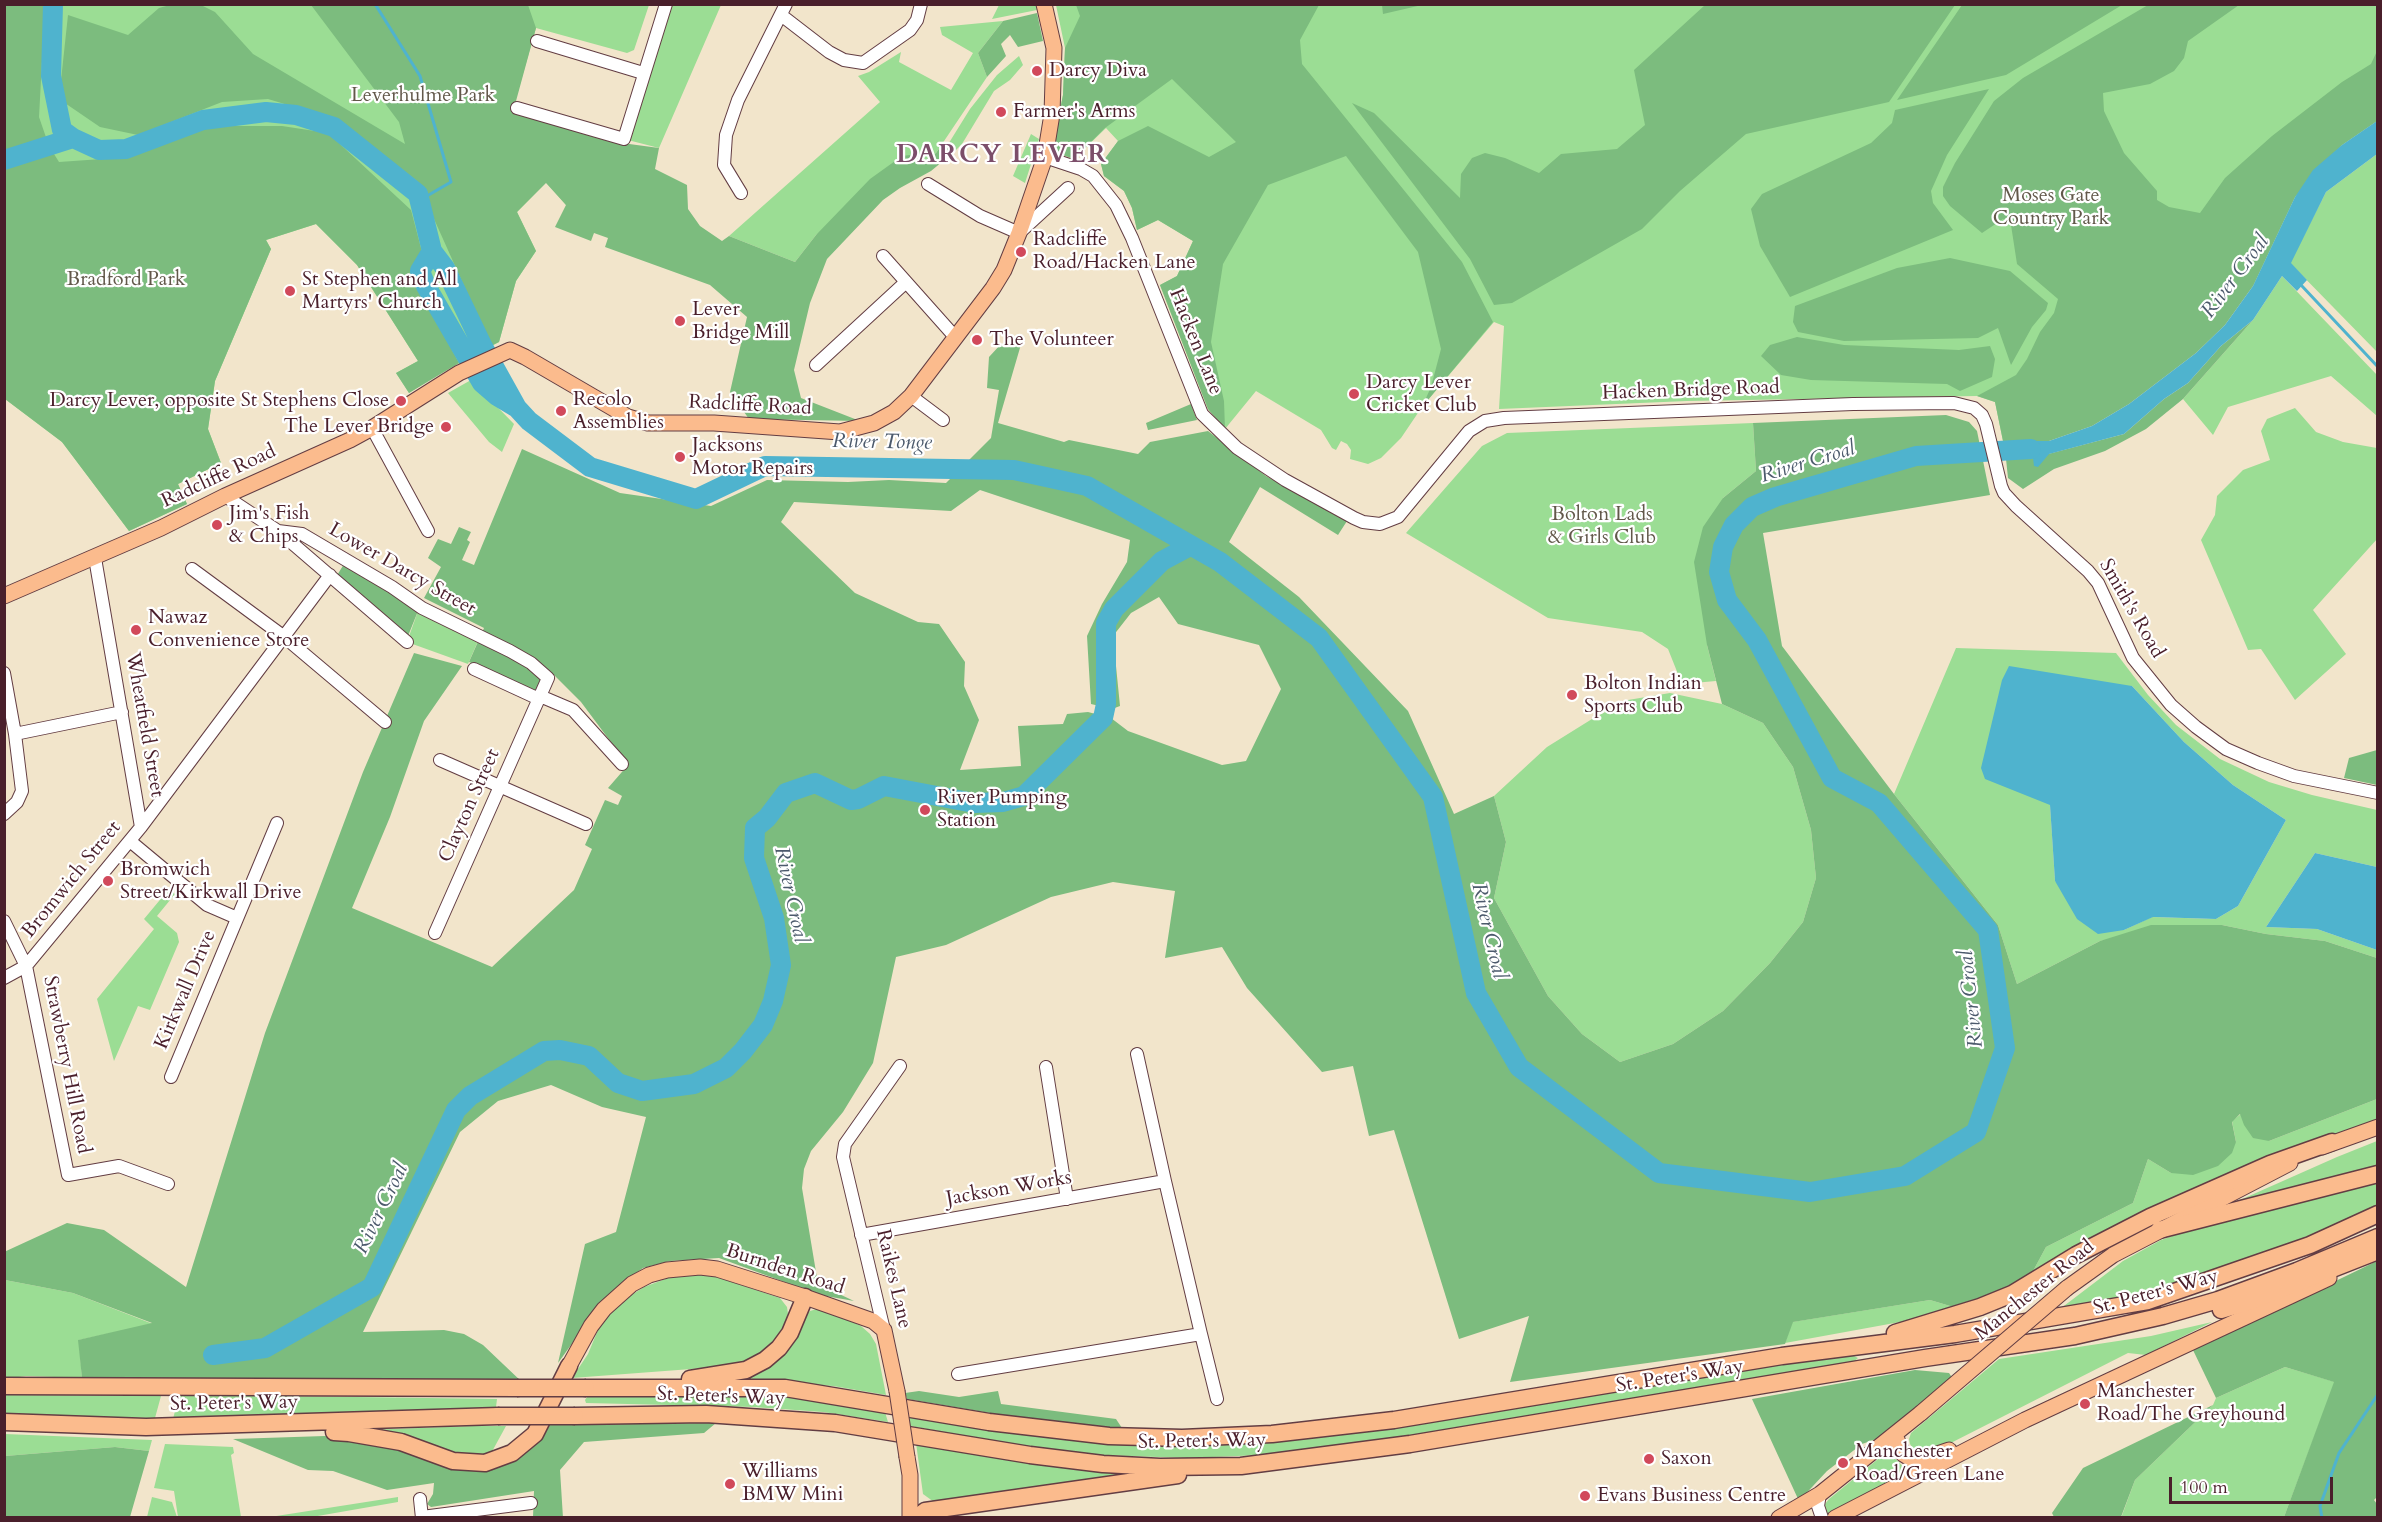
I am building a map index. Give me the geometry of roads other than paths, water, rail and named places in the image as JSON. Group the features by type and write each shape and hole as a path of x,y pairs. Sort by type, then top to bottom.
{"highway":[{"path":"1782,1356 1915,1328 1980,1307 2012,1294 2076,1255 2150,1217 2270,1164 2332,1142"},
{"path":"2159,1230 2378,1174"},
{"name":"St. Peter's Way","path":"4,1386 785,1388 1052,1431 1109,1436 1182,1438 1272,1434 1394,1420 1782,1356 1955,1334 2148,1301 2310,1245 2378,1214"},
{"name":"St. Peter's Way","path":"4,1422 146,1427 498,1416 706,1414 824,1422 1030,1455 1103,1464 1160,1467 1241,1466 1410,1444 1925,1358 2075,1336 2163,1316 2218,1300 2297,1271 2378,1237"},
{"path":"2075,1336 2127,1331 2186,1320 2251,1301 2378,1253"},
{"path":"591,1388 703,1378 746,1371 765,1360 779,1348 790,1333 805,1297"},
{"path":"146,1427 349,1433 401,1442 453,1461 485,1463 512,1453 535,1434 568,1366"},
{"path":"916,1518 925,1511 1241,1466"}],"main road":[{"name":"Radcliffe Road","path":"4,596 161,528 372,428 459,373 510,350 614,410 648,423 714,423 840,432 874,423 894,412 910,396 956,338 1004,270 1019,233 1045,157 1052,114 1053,38 1045,6"},
{"name":"Manchester Road","path":"1779,1518 1820,1494 1895,1435 2067,1288 2113,1255 2332,1142 2378,1127"},
{"path":"1835,1518 1850,1513 2025,1420 2378,1253"},
{"name":"Burnden Road","path":"568,1366 591,1326 604,1309 632,1284 649,1275 667,1270 700,1267 717,1269 873,1321 884,1330"},
{"name":"Raikes Lane","path":"884,1330 897,1391 910,1475 910,1518"},
{"path":"1895,1435 1903,1454 1911,1459 1919,1460 2025,1420"}],"street":[{"path":"518,108 624,139 666,4"},
{"path":"741,193 724,165 726,135 738,100 783,10 829,52 844,60 863,63 910,30 917,20 921,4"},
{"path":"537,41 643,74"},
{"name":"Hacken Lane","path":"1045,157 1081,169 1093,176 1116,205 1132,238 1202,414 1237,448 1285,480 1354,518 1380,524"},
{"path":"928,184 980,216 1019,233 1068,188"},
{"path":"883,256 956,338"},
{"path":"816,365 906,282"},
{"path":"910,396 943,420"},
{"name":"Hacken Bridge Road","path":"1380,524 1389,522 1405,510 1469,431 1485,421 1504,418 1853,404 1954,403 1974,408 1982,415 1998,475"},
{"path":"372,428 428,531"},
{"name":"Smith's Road","path":"1998,475 2001,486 2010,500 2088,571 2098,583 2133,658 2171,705 2196,727 2226,749 2294,776 2378,792"},
{"path":"225,496 278,531 407,642"},
{"name":"Lower Darcy Street","path":"278,531 302,534 392,587 422,608 531,663 549,680 539,697"},
{"name":"Wheatfield Street","path":"95,558 141,827"},
{"path":"192,569 283,636 384,722"},
{"name":"Bromwich Street","path":"4,978 26,966 130,841 330,575"},
{"path":"474,669 573,710 622,764"},
{"path":"4,673 15,734 21,791 17,802 4,814"},
{"name":"Clayton Street","path":"435,933 539,697"},
{"path":"15,734 122,712"},
{"path":"440,760 586,824"},
{"name":"Kirkwall Drive","path":"171,1077 277,823"},
{"name":"Kirkwall Drive","path":"130,841 207,904 237,918"},
{"path":"4,921 26,966"},
{"name":"Strawberry Hill Road","path":"26,966 68,1175 119,1166 168,1184"},
{"path":"1137,1054 1218,1399"},
{"name":"Raikes Lane","path":"884,1330 843,1158 845,1144 900,1066"},
{"path":"1046,1067 1067,1199"},
{"name":"Jackson Works","path":"861,1235 1165,1181"},
{"path":"958,1374 1201,1334"},
{"path":"1820,1494 1818,1506 1822,1518"},
{"path":"420,1499 422,1517 531,1503"}],"water":[{"path":"2377,121 2377,154 2326,192 2291,263 2307,280 2297,291 2282,276 2253,320 2221,346 2188,383 2164,399 2124,434 2049,454 2038,467 2034,466 2033,458 2006,459 2003,441 2049,441 2092,426 2129,404 2196,353 2225,325 2253,286 2295,197 2313,170 2342,145"},
{"path":"2009,666 2132,686 2184,742 2233,785 2286,820 2238,906 2216,919 2153,917 2124,930 2098,934 2077,919 2055,881 2050,805 1985,779 1981,768 2002,680"},
{"path":"2315,853 2377,867 2377,950 2317,929 2266,927"}],"waterway":[{"path":"53,4 51,76 62,130 73,138"},
{"path":"375,4 420,76 451,182 420,200"},
{"name":"River Croal","path":"4,160 73,138 99,150 126,149 203,120 266,112 296,115 334,127 418,194 432,251 445,268 482,345 517,408 529,421 590,467 696,499 765,466 1014,470 1087,486 1220,562 1319,638 1433,797 1476,993 1519,1067 1659,1173 1810,1192 1905,1176 1976,1132 2005,1048 1988,930 1879,803 1832,778 1757,640 1727,600 1719,572 1723,547 1734,525 1752,507 1775,497 1916,456 2031,449"},
{"name":"River Tonge","path":"432,251 420,271 426,286 482,383 497,396 517,408"},
{"path":"2301,285 2378,367"},
{"name":"River Croal","path":"213,1355 265,1348 372,1287 456,1110 470,1096 544,1051 560,1050 589,1056 618,1083 642,1091 694,1084 726,1068 763,1025 773,1001 781,965 774,918 754,858 755,828 767,818 786,793 815,783 851,800 858,799 884,786 974,803 1003,802 1024,796 1103,718 1106,704 1106,623 1114,609 1162,561 1190,546"},
{"path":"2378,1360 2378,1366"},
{"path":"2322,1518 2320,1506 2339,1453 2378,1394"}],"place":[{"name":"Darcy Diva","path":"1037,71"},
{"name":"Farmer's Arms","path":"1001,112"},
{"name":"Radcliffe Road/Hacken Lane","path":"1021,252"},
{"name":"St Stephen and All Martyrs' Church","path":"290,291"},
{"name":"Lever Bridge Mill","path":"680,321"},
{"name":"The Volunteer","path":"977,340"},
{"name":"Darcy Lever Cricket Club","path":"1354,394"},
{"name":"Darcy Lever, opposite St Stephens Close","path":"401,401"},
{"name":"Recolo Assemblies","path":"561,411"},
{"name":"The Lever Bridge","path":"446,427"},
{"name":"Jacksons Motor Repairs","path":"680,457"},
{"name":"Jim's Fish & Chips","path":"217,525"},
{"name":"Nawaz Convenience Store","path":"136,630"},
{"name":"Bolton Indian Sports Club","path":"1572,695"},
{"name":"River Pumping Station","path":"925,810"},
{"name":"Bromwich Street/Kirkwall Drive","path":"108,881"},
{"name":"Manchester Road/The Greyhound","path":"2085,1404"},
{"name":"Saxon","path":"1649,1459"},
{"name":"Manchester Road/Green Lane","path":"1843,1463"},
{"name":"Williams BMW Mini","path":"730,1484"},
{"name":"Evans Business Centre","path":"1585,1496"}],"district":[{"name":"DARCY LEVER","path":"1002,156"}],"park label":[{"name":"Leverhulme Park","path":"423,96"},
{"name":"Moses Gate Country Park","path":"2051,208"},
{"name":"Bradford Park","path":"126,280"},
{"name":"Bolton Lads & Girls Club","path":"1602,526"}]}
